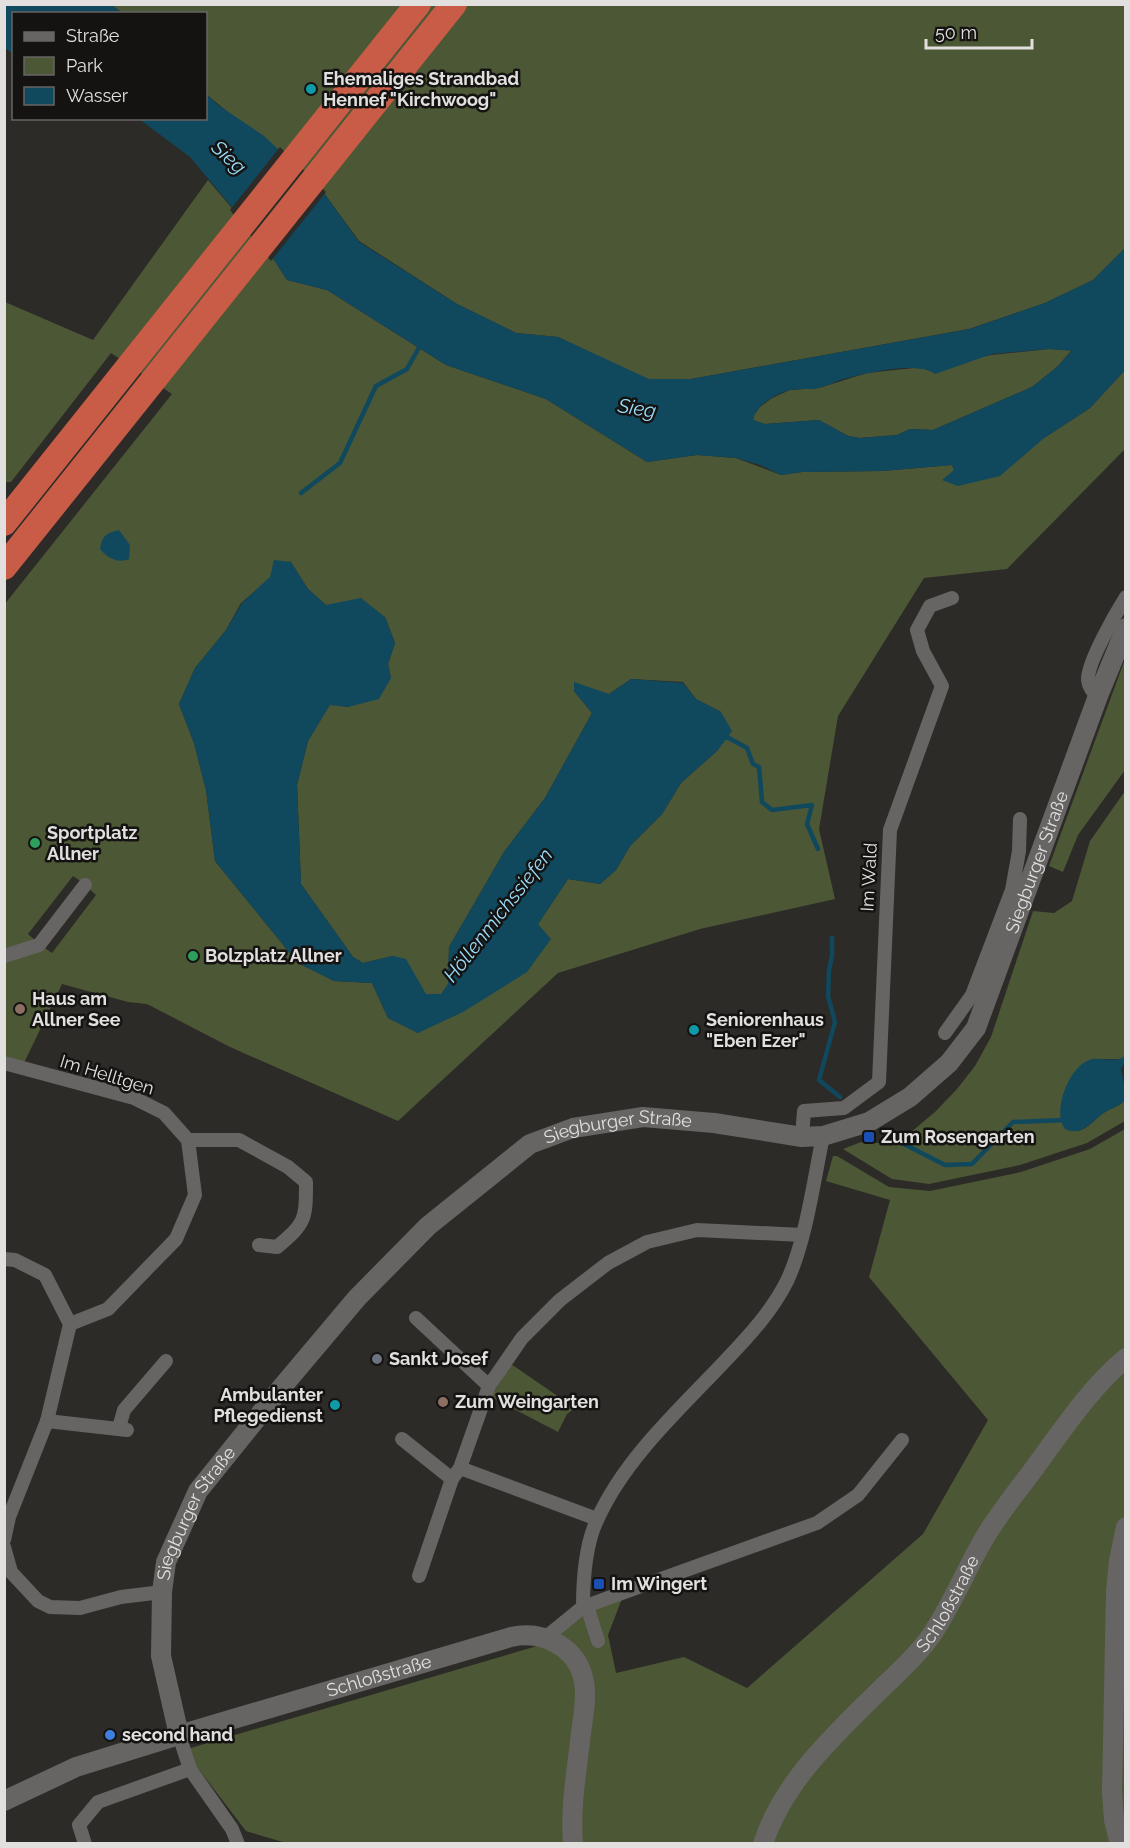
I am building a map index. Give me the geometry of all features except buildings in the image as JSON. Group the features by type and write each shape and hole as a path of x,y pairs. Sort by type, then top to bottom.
{"highway":[{"path":"4,523 418,4"},
{"path":"4,567 454,4"}],"main road":[{"name":"Siegburger Straße","path":"179,1735 161,1656 162,1592 166,1562 198,1491 357,1298 428,1226 530,1144 573,1128 643,1117 714,1123 802,1137 823,1136 869,1122 910,1097 949,1063 976,1028 1020,887 1125,628"},
{"name":"Schloßstraße","path":"763,1844 777,1811 800,1774 822,1748 907,1664 927,1641 998,1518 1075,1413 1125,1358"},
{"path":"1120,1844 1114,1820 1112,1792 1115,1608 1118,1568 1125,1527"},
{"name":"Schloßstraße","path":"4,1801 76,1767 511,1637 534,1635 562,1647 570,1654 584,1680 584,1707 572,1810 573,1844"}],"street":[{"path":"1098,696 1090,688 1088,677 1106,632 1125,597"},
{"name":"Im Wald","path":"802,1137 804,1111 844,1108 879,1082 890,830 942,686 923,651 916,630 930,606 952,598"},
{"path":"945,1033 972,995 1020,887 1020,819"},
{"path":"4,956 39,945 85,885"},
{"name":"Im Helltgen","path":"4,1063 134,1098 164,1113 188,1140"},
{"path":"598,1641 585,1606 588,1552 597,1519 619,1479 660,1431 747,1339 769,1310 787,1280 802,1235 823,1136"},
{"path":"70,1324 108,1309 176,1239 195,1195 188,1140 239,1140 288,1167 306,1182 306,1215 296,1232 277,1247 259,1245"},
{"path":"419,1576 489,1386 522,1338 560,1300 608,1263 647,1242 697,1230 802,1235"},
{"path":"4,1259 15,1260 45,1275 70,1324 47,1421 9,1517 4,1540"},
{"path":"416,1318 489,1386"},
{"path":"47,1421 123,1429 124,1410 166,1361"},
{"path":"402,1439 456,1473 597,1519"},
{"path":"544,1638 585,1606 817,1523 858,1495 902,1440"},
{"path":"4,1547 11,1572 38,1600 50,1607 80,1608 121,1598 162,1592"},
{"path":"179,1735 190,1769 232,1828 238,1844"},
{"path":"85,1844 79,1825 98,1802 190,1769"}],"green space":[{"path":"112,5 1125,5 1125,248 1093,280 1045,303 969,329 691,379 649,380 558,337 516,333 457,304 359,241 321,189 207,95 207,12 121,12"},
{"path":"208,180 267,249 287,280 327,290 446,365 546,399 647,462 697,455 736,458 781,475 802,472 882,471 952,465 954,470 1044,438 1090,408 1125,370 1125,449 1007,569 924,578 838,716 819,829 835,899 700,929 558,973 398,1121 230,1047 147,1004 128,1002 62,984 24,1063 5,1057 4,605 172,394 111,353 11,482 5,482 5,302 93,340","holes":["290,561 308,589 326,605 385,617 395,643 388,664 391,678 348,707 330,704 308,741 297,785 301,884 353,957 363,963 393,956 425,994 442,994 448,984 449,947 504,852 545,798 592,713 574,691 609,694 631,679 683,682 696,699 721,712 718,750 681,783 662,814 630,846 616,870 600,884 568,879 538,924 418,1033 388,1018 372,983 334,981 298,963 215,861 206,790 194,743 179,704 195,668 226,630 241,603","73,876 83,883 37,942 28,934","87,887 96,895 52,953 42,946"]},
{"path":"1049,349 1072,350 1057,367 1032,387 933,430 910,429 897,435 860,438 848,436 819,420 765,424 753,420 760,407 772,398 790,390 819,388 867,373 914,368 929,369 991,355"},
{"path":"1125,659 1125,770 1078,835 1063,872 1049,866"},
{"path":"1125,791 1125,1056 1121,1059 1094,1059 1078,1131 1125,1100 1125,1121 1087,1143 1020,1165 929,1184 892,1179 843,1149 861,1142 897,1144 936,1111 957,1089 975,1066 991,1037 1033,911 1054,913 1072,901 1090,841"},
{"path":"1125,1129 1125,1843 286,1843 246,1831 184,1750 554,1641 586,1614 623,1596 608,1635 616,1673 684,1657 747,1688 923,1534 988,1420 869,1277 890,1200 826,1181 833,1156 837,1156 889,1187 930,1191 1021,1172 1090,1149"},
{"path":"511,1364 575,1408 567,1414 558,1432 491,1397"}],"water":[{"path":"4,5 112,5 121,12 12,12 12,53 5,48"},
{"name":"Sieg","path":"207,95 264,136 321,189 359,242 457,304 516,333 558,337 649,379 691,379 970,329 1045,303 1093,280 1125,248 1125,370 1090,408 1044,438 1000,476 958,486 942,480 954,470 952,465 882,471 802,472 781,475 760,465 736,458 697,455 647,462 546,399 446,365 327,290 287,280 267,249 190,157 140,120 207,120","holes":["1049,349 1072,351 1057,367 1032,387 933,430 910,429 897,435 860,438 848,436 819,420 765,424 753,420 758,409 779,394 794,389 819,388 840,380 889,370 916,368 935,374 992,354"]},
{"path":"119,530 130,545 129,559 120,561 106,555 100,549 105,536"},
{"path":"274,560 291,562 308,589 326,605 361,598 385,617 395,643 388,664 391,678 379,699 348,707 330,705 308,741 297,785 301,884 353,957 363,963 393,956 406,959 426,994 441,994 448,984 449,947 504,852 545,798 592,713 574,691 574,682 609,694 631,679 683,683 696,699 721,712 732,731 718,750 681,783 662,814 630,846 616,870 600,884 568,879 538,924 551,939 527,972 463,1012 418,1033 388,1018 372,983 334,981 298,963 215,861 206,790 194,743 179,704 195,668 226,630 242,603 270,577"},
{"path":"1125,1056 1121,1069 1125,1100 1082,1130 1065,1129 1061,1121 1061,1102 1064,1091 1075,1072 1089,1060 1117,1059"}],"pier":[{"path":"280,147 326,192 271,261 230,210"}],"waterway":[{"name":"Höllenmichssiefen","path":"301,493 340,463 376,386 407,369 421,344"},
{"name":"Höllenmichssiefen","path":"724,738 727,737 747,748 753,764 759,767 762,802 772,810 812,805 807,824 818,849"},
{"name":"Höllenmichssiefen","path":"832,938 828,996 835,1022 819,1080 840,1097"},
{"name":"Höllenmichssiefen","path":"900,1142 945,1165 972,1164 1013,1122 1065,1120"}],"place":[{"name":"Ehemaliges Strandbad Hennef \"Kirchwoog\"","path":"311,89"},
{"name":"Sportplatz Allner","path":"35,843"},
{"name":"Bolzplatz Allner","path":"193,956"},
{"name":"Haus am Allner See","path":"20,1009"},
{"name":"Seniorenhaus \"Eben Ezer\"","path":"694,1030"},
{"name":"Zum Rosengarten","path":"869,1137"},
{"name":"Sankt Josef","path":"377,1359"},
{"name":"Zum Weingarten","path":"443,1402"},
{"name":"Ambulanter Pflegedienst","path":"335,1405"},
{"name":"Im Wingert","path":"599,1584"},
{"name":"second hand","path":"110,1735"}]}
